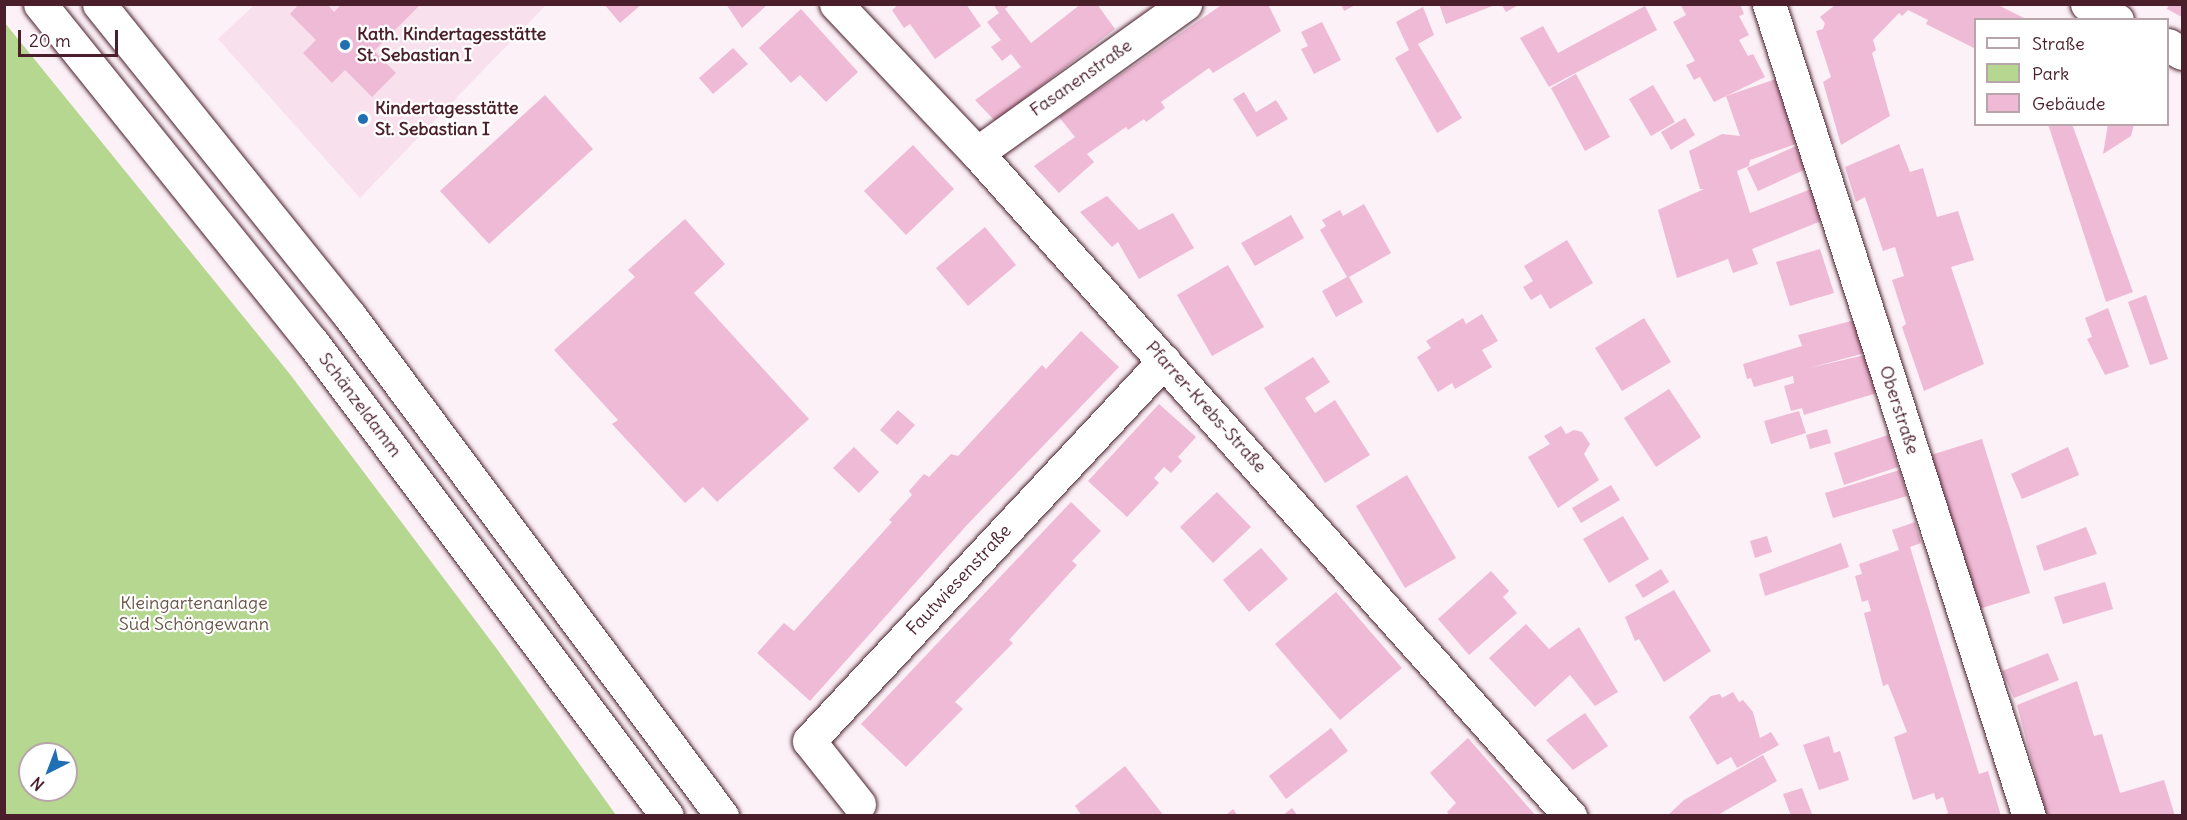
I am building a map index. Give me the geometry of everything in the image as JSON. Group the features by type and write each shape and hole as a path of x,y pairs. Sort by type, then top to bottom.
{"street":[{"name":"Schänzeldamm","path":"40,4 312,342 667,816"},
{"path":"99,4 349,315 722,816"},
{"name":"Pfarrer-Krebs-Straße","path":"836,4 977,153 1570,816"},
{"name":"Fasanenstraße","path":"977,153 1185,4"},
{"name":"Oberstraße","path":"1769,4 2029,816"},
{"path":"2087,4 2112,18"},
{"name":"Fautwiesenstraße","path":"859,804 809,741 1164,361"}],"shaded area":[{"name":"Kindertagesstätte St. Sebastian I","path":"254,5 546,5 360,198 218,39"}],"green space":[{"name":"Kleingartenanlage Süd Schöngewann","path":"5,23 289,373 497,649 616,815 5,815"}],"building":[{"name":"Kath. Kindertagesstätte St. Sebastian I","path":"299,4 327,4 334,12 342,4 421,4 374,51 396,73 372,97 345,70 332,83 303,53 316,40 290,14"},
{"path":"604,4 642,4 620,23"},
{"path":"726,4 768,4 742,28"},
{"path":"899,4 966,4 981,26 935,59 910,24 904,28 892,10"},
{"path":"993,4 1011,4 1005,9 1031,43 1081,4 1097,4 1115,29 995,121 975,100 1021,67 1011,54 1002,61 991,47 1001,40 987,22 999,13"},
{"path":"1223,4 1268,4 1281,31 1213,73 1209,68 1161,102 1165,108 1146,122 1144,119 1128,130 1126,127 1087,154 1094,162 1059,193 1034,166 1075,137 1059,117"},
{"path":"1341,4 1357,4 1344,11"},
{"path":"1439,4 1495,4 1495,5 1446,24"},
{"path":"1501,4 1520,4 1506,12"},
{"path":"1680,4 1740,4 1744,14 1739,16 1749,35 1739,40 1748,56 1753,54 1765,77 1714,102 1700,77 1694,80 1686,65 1695,61 1673,22 1686,15"},
{"path":"2169,4 2182,4 2182,17 2167,9"},
{"path":"1835,5 1998,5 2024,18 1974,18 1974,48 1926,24 1928,20 1908,10 1902,16 1899,13 1873,40 1876,50 1872,53 1890,116 1841,145 1823,82 1831,77 1816,31 1823,29 1825,23 1820,17"},
{"path":"1645,6 1657,30 1549,87 1520,38 1543,26 1558,53"},
{"path":"1423,7 1434,35 1418,44 1462,118 1437,133 1395,58 1409,50 1396,22"},
{"path":"801,9 858,72 826,102 800,75 791,83 759,48"},
{"path":"1322,22 1341,60 1314,74 1301,49 1308,46 1301,32"},
{"path":"733,48 748,64 713,94 699,78"},
{"path":"1576,74 1610,137 1585,151 1551,88"},
{"path":"1776,79 1796,144 1750,160 1749,166 1737,171 1750,213 1816,187 1826,219 1752,249 1758,264 1733,273 1728,259 1677,278 1658,210 1704,189 1700,189 1689,151 1722,134 1740,136 1726,96"},
{"path":"1653,85 1675,122 1651,136 1629,99"},
{"path":"1244,92 1256,112 1276,100 1288,119 1257,137 1233,99"},
{"path":"545,95 593,149 489,244 440,191"},
{"path":"1685,118 1695,135 1671,150 1661,132"},
{"path":"2049,126 2073,126 2133,292 2106,302"},
{"path":"2108,126 2134,126 2131,136 2103,154"},
{"path":"1899,144 1910,172 1923,168 1937,217 1958,211 1974,260 1951,267 1984,364 1924,391 1902,327 1906,324 1892,280 1904,276 1895,247 1883,251 1865,197 1856,202 1845,167"},
{"path":"913,145 954,189 906,235 864,191"},
{"path":"1796,146 1806,169 1758,191 1747,168"},
{"path":"1107,196 1139,230 1173,213 1194,248 1139,279 1118,242 1112,247 1080,212"},
{"path":"1364,204 1391,253 1349,277 1363,302 1336,317 1322,291 1347,277 1320,230 1326,226 1322,220 1340,210 1343,216"},
{"path":"1291,215 1304,238 1255,266 1241,243"},
{"path":"685,219 725,264 694,293 809,419 717,502 703,487 685,503 612,424 618,420 554,350 635,277 628,270"},
{"path":"985,227 1016,265 968,306 936,268"},
{"path":"1567,240 1593,283 1550,309 1541,294 1531,300 1523,287 1533,281 1524,266"},
{"path":"1820,249 1834,293 1790,306 1776,262"},
{"path":"1228,265 1264,327 1212,356 1177,295"},
{"path":"2146,295 2168,359 2150,365 2128,302"},
{"path":"2108,308 2129,367 2105,375 2087,339 2092,337 2085,318"},
{"path":"1482,314 1498,341 1482,350 1492,367 1455,389 1452,383 1438,392 1417,357 1431,348 1426,341 1463,318 1466,324"},
{"path":"1644,318 1671,362 1622,391 1595,348"},
{"path":"1855,320 1865,353 1809,368 1865,355 1877,393 1804,415 1802,408 1791,411 1784,386 1794,383 1793,376 1754,387 1751,378 1747,379 1743,364 1802,346 1798,335"},
{"path":"1081,331 1119,367 966,526 810,701 757,653 784,623 794,631 892,522 889,520 912,495 909,491 924,474 929,477 951,454 958,456 1042,365 1046,369"},
{"path":"1313,357 1330,382 1305,398 1315,413 1335,400 1370,455 1325,483 1264,388"},
{"path":"1669,389 1701,437 1656,467 1624,418"},
{"path":"1159,404 1196,437 1178,457 1182,461 1171,473 1164,467 1154,478 1159,483 1127,517 1088,481"},
{"path":"898,410 915,425 897,445 880,430"},
{"path":"1799,411 1806,433 1771,444 1764,421"},
{"path":"1561,426 1566,434 1574,430 1582,432 1590,444 1584,454 1599,480 1558,508 1528,457 1550,444 1544,436"},
{"path":"1827,429 1831,443 1810,449 1806,435"},
{"path":"1888,435 1898,467 1844,485 1834,453"},
{"path":"1982,439 2030,593 1979,609 1931,455"},
{"path":"854,447 879,472 859,493 833,468"},
{"path":"2068,447 2079,475 2022,499 2011,474"},
{"path":"1900,470 1907,496 1833,518 1825,493"},
{"path":"1407,475 1456,558 1405,588 1356,506"},
{"path":"1611,485 1620,500 1581,523 1572,508"},
{"path":"1217,492 1251,527 1213,563 1180,527"},
{"path":"1071,502 1101,531 1072,561 1077,565 1009,640 1013,643 955,702 963,709 906,767 861,724"},
{"path":"1623,516 1649,559 1609,583 1583,539"},
{"path":"1915,522 1921,543 1910,547 1979,774 1988,771 2001,816 1942,816 1948,813 1943,797 1936,800 1934,793 1913,800 1894,737 1907,732 1888,684 1883,686 1864,613 1871,611 1868,600 1862,602 1855,576 1862,574 1859,564 1899,550 1892,530"},
{"path":"2086,527 2097,554 2044,571 2036,546"},
{"path":"1767,536 1772,552 1755,558 1750,541"},
{"path":"1841,543 1849,567 1765,596 1759,574"},
{"path":"1261,548 1288,579 1249,612 1223,580"},
{"path":"1661,569 1669,582 1643,598 1635,585"},
{"path":"1491,571 1509,591 1503,597 1517,613 1469,655 1438,619"},
{"path":"2105,582 2113,609 2063,624 2054,597"},
{"path":"1674,590 1711,651 1664,682 1639,639 1635,641 1625,617"},
{"path":"1336,592 1402,668 1340,720 1275,644"},
{"path":"1526,624 1549,649 1579,627 1618,692 1595,706 1570,675 1535,707 1489,658"},
{"path":"2048,653 2059,680 2014,698 2002,671"},
{"path":"2077,681 2094,736 2102,734 2120,793 2164,780 2175,816 2046,815 2017,705"},
{"path":"1733,692 1739,702 1743,700 1753,712 1760,738 1771,732 1779,745 1737,768 1731,757 1717,765 1689,717 1711,696 1720,694 1722,698"},
{"path":"1585,713 1608,746 1573,770 1546,740"},
{"path":"1331,728 1348,751 1286,799 1269,776"},
{"path":"1829,736 1834,753 1840,751 1849,780 1819,790 1803,745"},
{"path":"1468,738 1536,816 1450,816 1447,812 1456,803 1430,773"},
{"path":"1763,755 1777,781 1716,816 1667,816 1684,800"},
{"path":"1125,766 1164,816 1082,816 1075,806"},
{"path":"1802,788 1812,814 1791,816 1783,794"},
{"path":"1292,808 1298,816 1282,816"},
{"path":"1233,809 1238,816 1225,816"}],"place":[{"name":"Kath. Kindertagesstätte St. Sebastian I","path":"345,45"},
{"name":"Kindertagesstätte St. Sebastian I","path":"363,119"}]}
